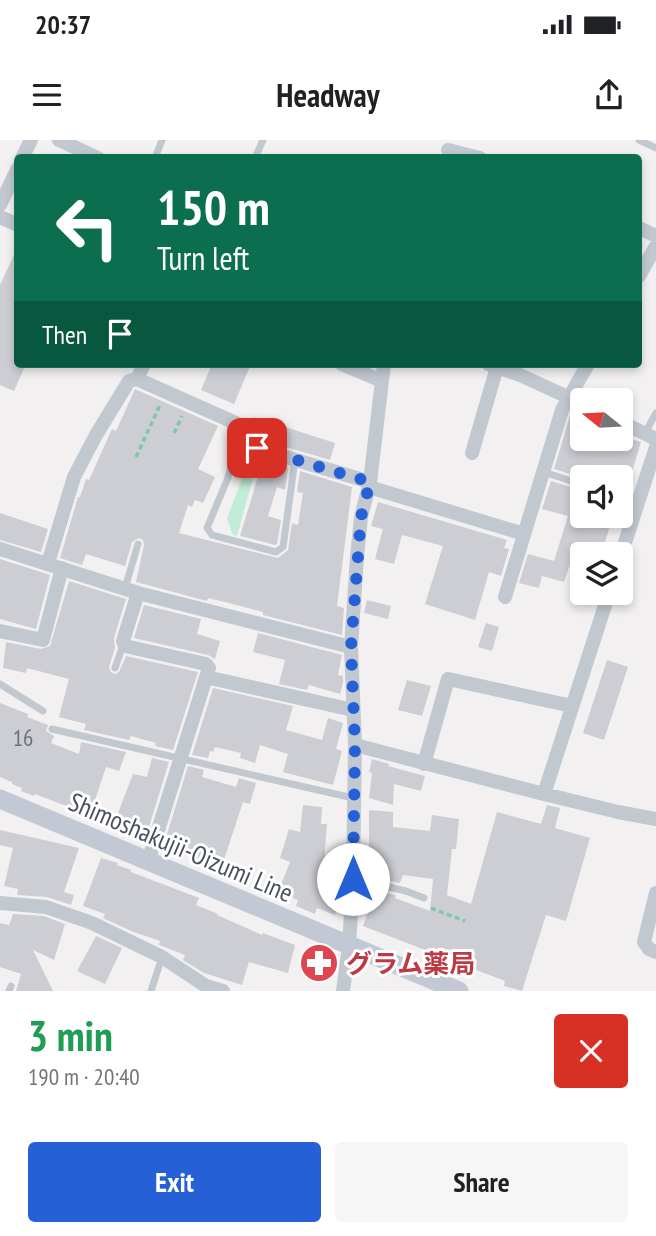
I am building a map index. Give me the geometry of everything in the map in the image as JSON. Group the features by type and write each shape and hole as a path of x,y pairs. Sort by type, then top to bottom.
{"main road":[{"name":"Shimoshakujii-Oizumi Line","path":"0,799 459,991"}],"street":[{"path":"59,140 89,154"},
{"path":"448,149 466,154"},
{"path":"0,205 14,176"},
{"path":"642,271 656,246"},
{"path":"137,379 142,368"},
{"path":"351,368 382,381"},
{"path":"343,991 353,879 355,745 351,647 359,530 370,484 384,368"},
{"path":"472,453 493,368"},
{"path":"498,368 570,398"},
{"path":"580,388 587,368"},
{"path":"0,631 43,640 55,565 75,477 96,435 129,381 137,379 238,424 241,430 239,443 524,534"},
{"path":"505,597 562,410 570,405"},
{"path":"634,428 651,436"},
{"path":"625,542 656,447"},
{"path":"0,549 131,591 351,647"},
{"path":"131,591 124,644 206,664 209,668 148,862"},
{"path":"544,794 605,605"},
{"path":"206,677 353,710"},
{"path":"424,764 448,679 572,706"},
{"path":"355,745 618,812 656,818"},
{"path":"656,893 645,942 649,949 656,952"},
{"path":"0,903 46,907 92,923 162,957 206,986 223,991"}],"lane":[{"path":"639,140 656,148"},
{"path":"651,436 656,413"},
{"path":"239,443 207,528 212,535 280,551 295,459"},
{"path":"543,472 570,481"},
{"path":"633,501 638,502"},
{"path":"131,591 138,544"},
{"path":"115,668 124,644"},
{"path":"0,684 43,712"},
{"path":"52,729 354,798"},
{"path":"353,879 406,891 424,898"},
{"path":"151,991 162,957"}],"path":[{"path":"136,457 166,392"},
{"path":"424,898 426,906 465,921"}],"green space":[{"path":"251,454 259,456 237,536 233,535 227,519"}],"building":[{"path":"14,255 14,368 24,368 14,391 0,385 0,285"},
{"path":"210,368 249,368 234,404 201,390"},
{"path":"135,389 218,426 198,469 215,477 203,503 195,500 192,507 188,505 179,533 278,558 288,550 292,523 298,525 303,493 297,492 300,471 352,487 337,606 344,608 342,635 263,615 263,612 229,603 208,598 207,601 136,582 144,545 139,538 132,542 125,566 86,554 82,565 60,558 78,497 86,479 89,480 112,429 116,431"},
{"path":"570,415 570,452 634,452 634,440 641,442 633,468 633,465 570,465 570,474 554,469"},
{"path":"254,417 335,443 330,460 252,437 250,428"},
{"path":"263,460 288,468 285,490 277,487 268,516 281,520 275,545 240,536"},
{"path":"551,481 570,487 570,528 609,528 605,542 570,542 570,564 564,582 542,576 539,588 519,583 528,554 554,561 568,516 542,509"},
{"path":"378,502 507,540 504,548 509,549 501,576 489,572 475,620 425,604 443,546 402,535 394,564 375,559 383,529 371,526"},
{"path":"0,513 48,529 41,552 0,540"},
{"path":"0,559 50,575 36,629 0,619"},
{"path":"69,581 126,599 114,638 115,648 109,667 111,672 119,672 126,656 198,672 173,750 131,736 129,740 84,730 86,724 59,717 69,679 27,668 26,673 3,668 6,642 41,649 50,646"},
{"path":"367,600 391,606 388,619 364,613"},
{"path":"144,605 201,619 197,634 220,641 215,659 208,655 134,638"},
{"path":"486,623 499,627 492,651 478,647"},
{"path":"258,633 342,655 338,675 343,676 340,694 309,685 307,690 279,684 285,660 253,652"},
{"path":"607,660 628,667 604,740 583,733"},
{"path":"407,680 431,686 422,716 398,710"},
{"path":"213,688 293,706 286,730 322,740 328,718 343,723 336,749 342,751 333,785 283,772 288,754 260,745 255,763 240,758 241,753 215,747 208,758 192,755"},
{"path":"0,703 48,725 46,731 54,736 51,743 79,754 81,742 126,752 119,771 106,767 90,815 21,791 22,788 0,777"},
{"path":"152,758 169,762 147,833 115,821 133,774 147,777"},
{"path":"372,759 425,776 421,791 394,784 393,805 369,798"},
{"path":"188,766 204,770 202,777 236,787 239,778 256,783 250,804 243,802 222,866 166,850 169,842 165,841"},
{"path":"303,805 322,807 321,824 327,824 323,874 342,877 340,912 336,911 335,915 317,908 315,914 296,906 298,900 278,892 290,862 280,858 289,829 300,832"},
{"path":"547,805 560,808 555,828 590,838 566,921 546,915 522,991 504,986 505,981 363,926 376,891 396,895 395,898 430,911 433,879 403,875 400,883 381,879 382,876 365,875 364,849 369,849 369,810 393,812 393,827 430,831 432,815 459,819 456,849 452,849 447,895 471,904 497,812 541,824"},
{"path":"0,830 79,848 64,892 74,895 71,905 47,897 17,895 18,889 4,886 13,848 0,845"},
{"path":"101,858 199,898 196,905 217,915 262,935 263,933 295,945 288,973 249,962 242,985 204,973 183,960 185,955 159,945 160,941 131,931 103,918 105,914 83,906"},
{"path":"13,914 44,916 65,924 54,960 33,950 53,991 16,991 21,974 0,967 0,923 9,925"},
{"path":"96,936 122,948 105,984 77,971"},
{"path":"319,951 337,958 330,975 312,968"}],"place":[{"name":"グラム薬局","path":"319,963"}],"route":[{"path":"257,448 370,482 361,517 351,647 355,745 353,879"}]}
